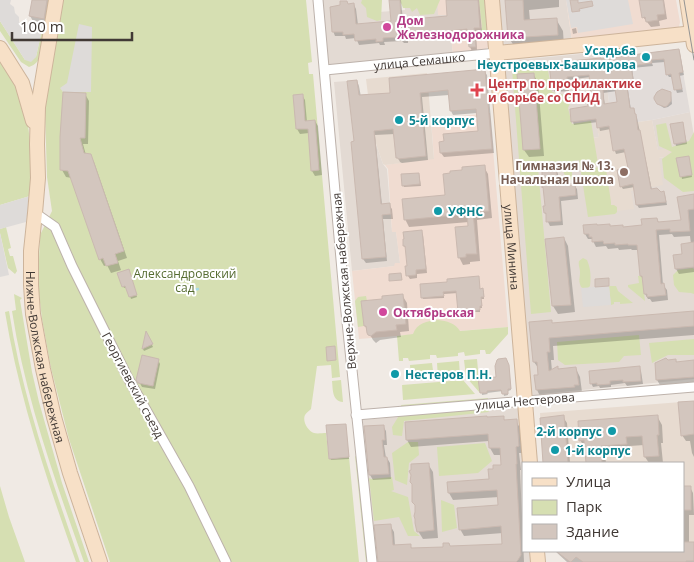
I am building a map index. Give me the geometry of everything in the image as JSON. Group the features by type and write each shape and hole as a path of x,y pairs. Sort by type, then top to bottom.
{"street":[{"path":"37,144 38,106 56,0"},
{"name":"Верхне-Волжская набережная","path":"318,0 356,415 372,562"},
{"name":"улица Минина","path":"492,0 530,462"},
{"path":"687,0 693,37"},
{"name":"улица Семашко","path":"325,70 497,53 693,37"},
{"path":"0,48 22,83 32,115 37,144"},
{"path":"14,69 27,77 39,75 44,70"},
{"name":"Нижне-Волжская набережная","path":"37,144 38,178 31,251 33,314 39,351 54,417 100,562"},
{"name":"Георгиевский съезд","path":"35,213 55,227 72,266 131,384 189,486 226,562"},
{"name":"улица Нестерова","path":"356,415 694,387"}],"shaded area":[{"path":"0,0 11,0 10,4 14,7 15,13 19,17 19,22 24,28 35,26 39,21 44,21 36,57 31,62 25,60 0,21"},
{"path":"322,0 377,0 379,12 405,10 404,0 437,0 449,14 453,55 329,65 327,62"},
{"path":"437,0 486,0 489,46 485,50 453,55 449,15 438,15"},
{"path":"499,0 566,0 572,41 505,45 502,39"},
{"path":"566,0 676,0 680,22 679,27 676,30 572,41"},
{"path":"566,0 570,0 572,12 580,11 578,0 628,0 633,24 578,33 577,27 571,28"},
{"path":"79,24 92,27 91,92 63,92 60,88 67,83"},
{"path":"679,49 690,112 597,128 596,119 571,122 570,109 609,103 604,58"},
{"path":"602,52 609,103 570,109 596,119 599,137 578,140 631,191 659,158 694,152 694,379 531,395 504,61"},
{"path":"427,73 434,159 385,165 373,135 366,79"},
{"path":"347,81 354,134 373,135 383,164 387,169 392,231 396,231 400,263 395,263 395,266 352,271 334,82"},
{"path":"690,112 694,144 658,151 652,120"},
{"path":"490,113 508,327 359,339 352,271 394,266 395,263 400,263 396,232 392,232 388,169 385,165 434,158 431,119"},
{"name":"Гимназия № 13. Начальная школа","path":"652,120 658,150 694,144 694,152 659,158 663,185 631,191 634,209 592,214 578,140 599,137 597,128"},
{"path":"30,196 26,222 0,229 0,205"},
{"path":"0,233 9,275 0,277"},
{"path":"609,286 611,305 583,307 581,288"},
{"path":"694,401 694,561 583,562 576,557 570,562 557,552 684,552 684,462 543,462 540,413"},
{"path":"518,409 524,462 522,462 522,552 531,552 531,562 374,562 361,420"}],"green space":[{"name":"Александровский сад","path":"61,0 306,0 312,62 308,63 309,74 313,74 340,377 332,378 331,365 317,366 311,409 305,415 304,420 306,426 312,432 326,433 329,459 349,457 359,562 110,562 69,439 51,368 38,285 40,235 52,211 47,177 45,111"},
{"path":"362,0 382,0 381,20 377,21 367,17 366,8 361,3"},
{"path":"396,0 440,0 434,14 420,15 417,8 412,12 410,8 403,8 401,3"},
{"path":"479,0 487,0 489,33 484,37 480,33 482,27"},
{"path":"0,21 25,60 36,57 41,34 44,34 41,54 34,65 29,67 21,62 0,31"},
{"path":"0,62 16,87 24,107 29,132 31,171 30,196 0,205"},
{"path":"547,65 552,92 573,97 568,108 572,124 591,121 598,164 591,168 603,167 606,169 611,205 617,207 617,212 615,214 588,217 579,160 572,161 572,180 566,178 561,166 544,162 538,168 551,312 531,314 512,69"},
{"path":"666,123 672,147 689,141 694,132 694,191 683,192 664,178 662,159 672,152 659,146 656,125"},
{"path":"6,227 11,248 8,249 10,256 13,256 17,271 15,274 8,268 0,233 0,229"},
{"path":"583,258 587,260 590,273 590,286 586,290 581,287 579,281 579,261"},
{"path":"694,269 694,294 679,292 674,285 673,275 678,270"},
{"path":"638,276 642,276 645,301 628,287 628,285 639,283"},
{"path":"609,286 616,286 618,291 633,303 620,304 620,302 614,302 611,305"},
{"path":"14,294 22,298 20,300 39,402 62,483 89,562 84,562 33,407 12,311 16,310"},
{"path":"366,296 367,301 361,301 364,326 358,327 355,301 358,297"},
{"path":"9,311 30,407 80,562 76,562 65,531 44,470 26,407 5,312"},
{"path":"438,320 451,323 460,331 508,327 508,334 490,354 486,354 485,350 480,350 480,354 465,356 464,352 458,353 458,356 437,358 436,355 430,355 430,359 409,361 408,358 403,358 403,361 399,361 397,336 413,334 417,327 423,323"},
{"path":"639,335 641,355 624,356 619,362 565,365 558,360 557,342"},
{"path":"694,339 694,355 668,355 652,363 649,343"},
{"path":"477,359 480,393 466,377 464,360"},
{"path":"459,361 460,376 438,378 437,363"},
{"path":"432,363 434,378 411,380 410,365"},
{"path":"341,380 343,402 335,397 332,381"},
{"path":"463,380 475,394 403,400 402,385"},
{"path":"488,398 488,402 402,409 401,405"},
{"path":"485,407 489,412 404,421 402,436 393,435 392,427 400,414"},
{"path":"408,442 418,442 419,455 409,463 407,485 395,480 392,453"},
{"path":"485,443 492,461 478,473 439,476 437,447"},
{"path":"355,456 357,457 368,562 366,562"},
{"path":"392,477 394,490 391,491 408,497 414,531 420,536 408,536 399,517 374,521 369,478"},
{"path":"0,486 9,517 25,562 0,562"},
{"path":"441,500 454,505 457,528 442,532"}],"building":[{"path":"32,0 47,0 44,19 29,16"},
{"path":"389,0 400,0 401,20 447,16 446,0 478,0 480,28 474,28 476,47 469,47 467,29 406,36 406,39 400,40 400,37 383,38 383,41 376,42 376,39 355,41 354,34 343,35 343,32 332,32 330,7 340,5 340,1 347,1 348,4 354,3 356,24 391,21"},
{"path":"505,0 523,0 524,20 557,18 558,35 508,38"},
{"path":"570,0 578,0 578,3 592,1 593,6 572,12"},
{"path":"639,0 663,0 665,14 657,15 658,20 646,22 645,17 642,18"},
{"path":"679,49 683,72 679,73 682,89 674,90 671,74 666,75 664,59 651,60 652,63 631,66 634,86 627,87 630,108 634,108 638,130 640,130 651,189 657,188 661,192 664,191 666,202 636,205 633,184 620,187 617,170 628,168 624,149 613,151 609,126 597,128 596,119 571,122 570,109 588,106 586,97 591,97 589,75 567,77 568,88 552,90 549,63 601,59","holes":["615,89 617,102 604,104 603,90"]},
{"path":"485,69 492,149 440,153 439,142 444,141 443,134 478,131 476,109 450,111 448,90 420,93 426,156 398,159 396,158 393,129 374,131 381,204 390,203 391,214 382,215 386,257 362,259 351,142 354,141 347,81 357,80 359,95 390,93 389,78"},
{"path":"534,73 540,149 523,150 517,74"},
{"path":"662,89 671,92 671,101 665,107 657,104 654,99 657,92"},
{"name":"Александровский сад","path":"63,92 86,93 85,138 80,138 84,153 91,154 124,251 115,254 118,263 106,266 103,258 99,260 68,171 60,170"},
{"path":"303,94 305,121 315,120 319,170 311,171 308,129 296,129 293,95"},
{"path":"683,122 686,142 674,144 670,124"},
{"path":"689,156 692,175 680,177 676,158"},
{"name":"УФНС","path":"485,165 489,211 473,212 477,254 466,254 466,257 458,258 455,227 468,226 467,214 404,220 402,199 445,195 443,174 462,170 462,167"},
{"path":"556,168 558,185 575,183 576,195 559,197 561,221 546,222 546,213 544,213 543,206 545,206 542,188 542,169"},
{"path":"419,173 420,184 402,186 401,174"},
{"path":"694,194 694,209 688,210 690,231 670,232 670,229 656,230 661,284 664,283 666,295 647,297 647,294 644,294 637,245 604,244 603,241 592,242 592,237 589,237 589,234 584,234 583,225 610,224 610,226 623,225 623,227 642,225 641,219 657,218 658,222 681,220 677,197"},
{"path":"422,230 426,269 416,270 416,275 406,276 405,266 407,266 405,246 403,246 403,232"},
{"path":"564,237 571,305 552,306 545,239"},
{"path":"694,242 694,267 675,269 673,255 682,254 681,244"},
{"path":"129,269 137,295 129,297 125,286 122,287 117,273"},
{"path":"401,273 402,280 389,281 389,274"},
{"path":"479,276 480,289 483,288 484,297 481,297 482,306 480,306 480,310 473,311 473,314 466,314 466,311 458,312 456,291 443,292 444,296 421,298 420,284 447,282 447,279"},
{"path":"609,278 609,286 595,287 595,279"},
{"name":"Октябрьская","path":"403,294 406,324 396,325 397,330 376,332 371,336 368,335 366,326 364,326 361,301"},
{"path":"694,311 694,326 549,338 550,352 547,352 549,371 558,366 558,369 576,367 579,385 574,385 575,387 536,390 534,375 538,375 537,362 533,362 529,322 552,320 552,323"},
{"path":"146,331 153,344 142,349"},
{"path":"335,346 336,360 327,361 326,347"},
{"path":"142,355 159,359 153,386 138,383 136,380"},
{"path":"506,358 509,365 511,389 508,389 508,394 502,394 501,390 480,393 478,379 496,377 495,366 497,360"},
{"path":"666,358 668,360 676,359 676,362 694,360 694,377 656,380 655,363"},
{"path":"640,366 641,381 623,382 623,380 610,381 610,384 590,384 589,371"},
{"path":"694,401 694,434 681,436 678,402"},
{"name":"1-й корпус","path":"564,415 568,462 543,462 540,418"},
{"name":"2-й корпус","path":"658,415 659,456 644,457 642,436 626,437 627,444 601,446 602,462 586,462 584,440 579,441 578,421"},
{"path":"504,416 504,420 517,419 519,446 516,447 516,464 521,555 518,560 516,562 378,562 374,525 391,524 393,545 411,544 411,548 443,547 443,543 449,543 450,546 502,544 501,526 459,530 457,508 498,505 497,490 448,493 447,482 489,479 488,469 493,469 493,465 501,465 500,448 489,448 488,434 406,440 405,422"},
{"path":"346,424 349,457 329,459 326,425"},
{"path":"384,425 385,440 382,440 389,474 369,475 364,426"},
{"path":"429,463 434,530 417,532 414,516 415,505 412,502 412,484 409,471 411,470 411,464"},
{"path":"684,486 691,486 691,510 684,510"},
{"path":"684,542 694,542 694,561 583,562 576,557 570,562 557,552 684,552"}],"waterway":[{"path":"194,290 198,289"}],"tram line":[{"path":"684,0 694,60"}],"place":[{"name":"Дом Железнодорожника","path":"387,27"},
{"name":"Усадьба Неустроевых-Башкирова","path":"646,57"},
{"name":"Центр по профилактике и борьбе со СПИД","path":"477,90"},
{"name":"5-й корпус","path":"399,120"},
{"name":"Гимназия № 13. Начальная школа","path":"624,172"},
{"name":"УФНС","path":"438,211"},
{"name":"Октябрьская","path":"383,312"},
{"name":"Нестеров П.Н.","path":"395,374"},
{"name":"2-й корпус","path":"612,431"},
{"name":"1-й корпус","path":"555,450"}]}
